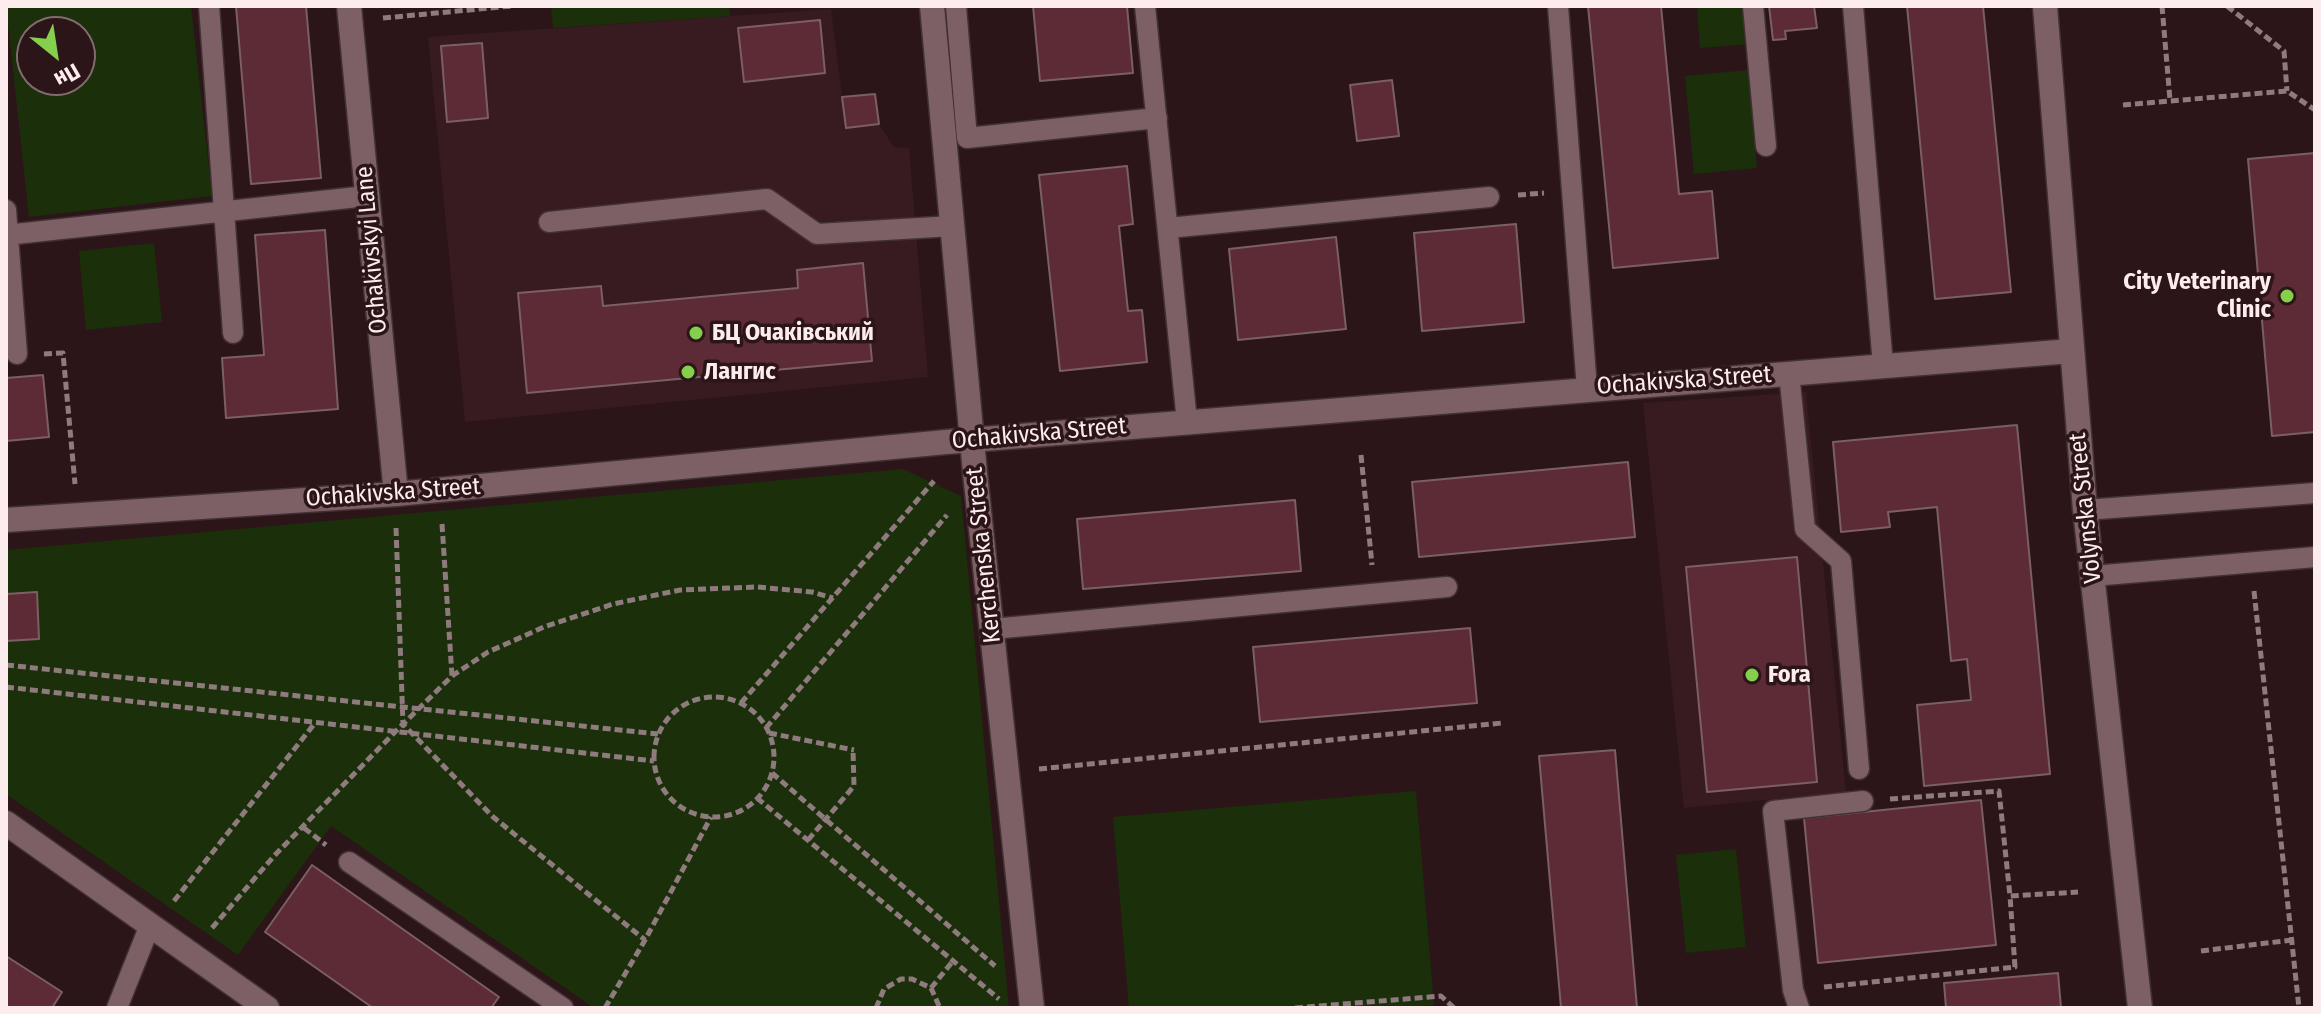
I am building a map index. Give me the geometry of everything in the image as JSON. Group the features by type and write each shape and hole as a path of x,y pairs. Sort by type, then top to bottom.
{"street":[{"name":"Ochakivskyi Lane","path":"349,6 396,494"},
{"name":"Kerchenska Street","path":"932,6 972,439 1032,1008"},
{"name":"Volynska Street","path":"2045,6 2085,510 2140,1008"},
{"name":"Ochakivska Street","path":"6,520 396,494 972,439 2071,351"},
{"path":"6,823 267,1008"}],"lane":[{"path":"209,6 233,333"},
{"path":"956,6 967,138 1157,118"},
{"path":"1145,6 1187,422"},
{"path":"1558,6 1587,389"},
{"path":"1753,6 1766,146"},
{"path":"1853,6 1883,366"},
{"path":"7,234 367,196"},
{"path":"1168,228 1489,197"},
{"path":"549,222 767,199 817,234 953,226"},
{"path":"6,210 17,354"},
{"path":"1789,373 1805,529 1841,561 1859,769"},
{"path":"2085,510 2315,493"},
{"path":"2093,576 2315,557"},
{"path":"992,629 1447,587"},
{"path":"1796,999 1773,811 1863,801"},
{"path":"349,862 563,1008"},
{"path":"117,1008 150,925"}],"path":[{"path":"383,18 512,6"},
{"path":"2162,6 2170,100"},
{"path":"2227,6 2284,51 2287,91"},
{"path":"2123,105 2287,91 2315,110"},
{"path":"1489,197 1572,190"},
{"path":"17,354 63,353 76,489"},
{"path":"1361,455 1375,594"},
{"path":"741,703 934,481"},
{"path":"768,730 949,513"},
{"path":"442,524 452,676"},
{"path":"396,528 403,724 492,816 645,940"},
{"path":"2251,562 2299,1008"},
{"path":"212,928 274,856 419,708 452,676 488,652 544,627 613,604 680,590 757,587 812,592 833,598"},
{"path":"6,665 658,734"},
{"path":"6,687 654,761"},
{"path":"722,697 741,703 758,716 768,730 774,752 772,773 763,791 749,806 730,815 711,817 692,813 676,803 663,789 654,761 658,734 668,717 683,705 702,698 722,697"},
{"path":"174,901 316,722"},
{"path":"1030,770 1502,723"},
{"path":"768,730 855,750 854,786 808,841"},
{"path":"772,773 1001,972"},
{"path":"1796,999 2015,967 1999,791 1863,801"},
{"path":"757,798 1010,1008"},
{"path":"605,1008 711,817"},
{"path":"2010,896 2078,892"},
{"path":"2201,951 2292,940"},
{"path":"931,988 953,961"},
{"path":"876,1008 884,989 901,979 923,982 931,988 940,1008"},
{"path":"1295,1008 1441,996 1454,1008"}],"shaded area":[{"path":"831,9 846,127 879,124 894,147 909,148 928,377 465,422 428,37"},
{"path":"1806,392 1846,792 1684,808 1643,403"}],"green space":[{"path":"6,6 191,6 212,196 29,217"},
{"path":"551,6 729,6 730,16 553,28"},
{"path":"1748,6 1750,44 1700,48 1697,8"},
{"path":"1748,70 1757,168 1694,174 1685,76"},
{"path":"154,243 162,322 86,330 79,251"},
{"path":"903,469 961,496 1009,1008 594,1008 331,826 238,955 6,794 6,550"},
{"path":"1416,791 1434,1005 1401,1008 1129,1008 1113,817"},
{"path":"1736,849 1746,947 1686,953 1676,855"}],"building":[{"path":"236,6 306,6 321,178 251,184"},
{"path":"1033,6 1127,6 1133,73 1040,81"},
{"path":"1588,6 1661,6 1679,194 1712,191 1718,258 1613,268"},
{"path":"1769,6 1814,6 1817,28 1785,31 1786,39 1773,40"},
{"path":"1907,6 1983,6 2011,292 1935,299"},
{"path":"820,20 825,73 744,82 738,28"},
{"path":"482,43 488,118 447,122 441,46"},
{"path":"1392,80 1399,136 1357,141 1350,85"},
{"path":"875,94 879,124 846,128 842,97"},
{"name":"City Veterinary Clinic","path":"2315,153 2315,432 2272,436 2248,159"},
{"path":"1127,166 1133,224 1119,226 1128,311 1142,310 1147,362 1060,371 1039,175"},
{"path":"1516,224 1524,322 1422,331 1414,233"},
{"path":"325,230 338,409 226,418 222,358 264,355 255,235"},
{"path":"1336,237 1346,329 1238,340 1229,249"},
{"name":"БЦ Очаківський","path":"863,263 872,361 527,393 518,293 601,286 603,306 798,288 797,270"},
{"path":"43,375 49,437 6,441 6,378"},
{"path":"2017,425 2050,774 1924,786 1917,705 1971,700 1967,659 1951,661 1937,507 1888,512 1890,527 1841,532 1833,442"},
{"path":"1628,462 1635,537 1419,557 1412,482"},
{"path":"1295,500 1301,571 1083,589 1077,519"},
{"name":"Fora","path":"1797,557 1817,782 1707,792 1686,567"},
{"path":"37,592 39,639 6,641 6,594"},
{"path":"1470,628 1477,703 1260,722 1253,647"},
{"path":"1615,750 1637,1008 1561,1008 1539,756"},
{"path":"1981,800 1996,945 1818,963 1804,818"},
{"path":"312,865 499,997 491,1008 373,1008 265,932"},
{"path":"6,956 62,992 52,1008 6,1008"},
{"path":"2058,973 2061,1008 1946,1008 1944,983"}],"place":[{"name":"City Veterinary Clinic","path":"2287,296"},
{"name":"БЦ Очаківський","path":"696,333"},
{"name":"Лангис","path":"688,372"},
{"name":"Fora","path":"1752,675"}]}
